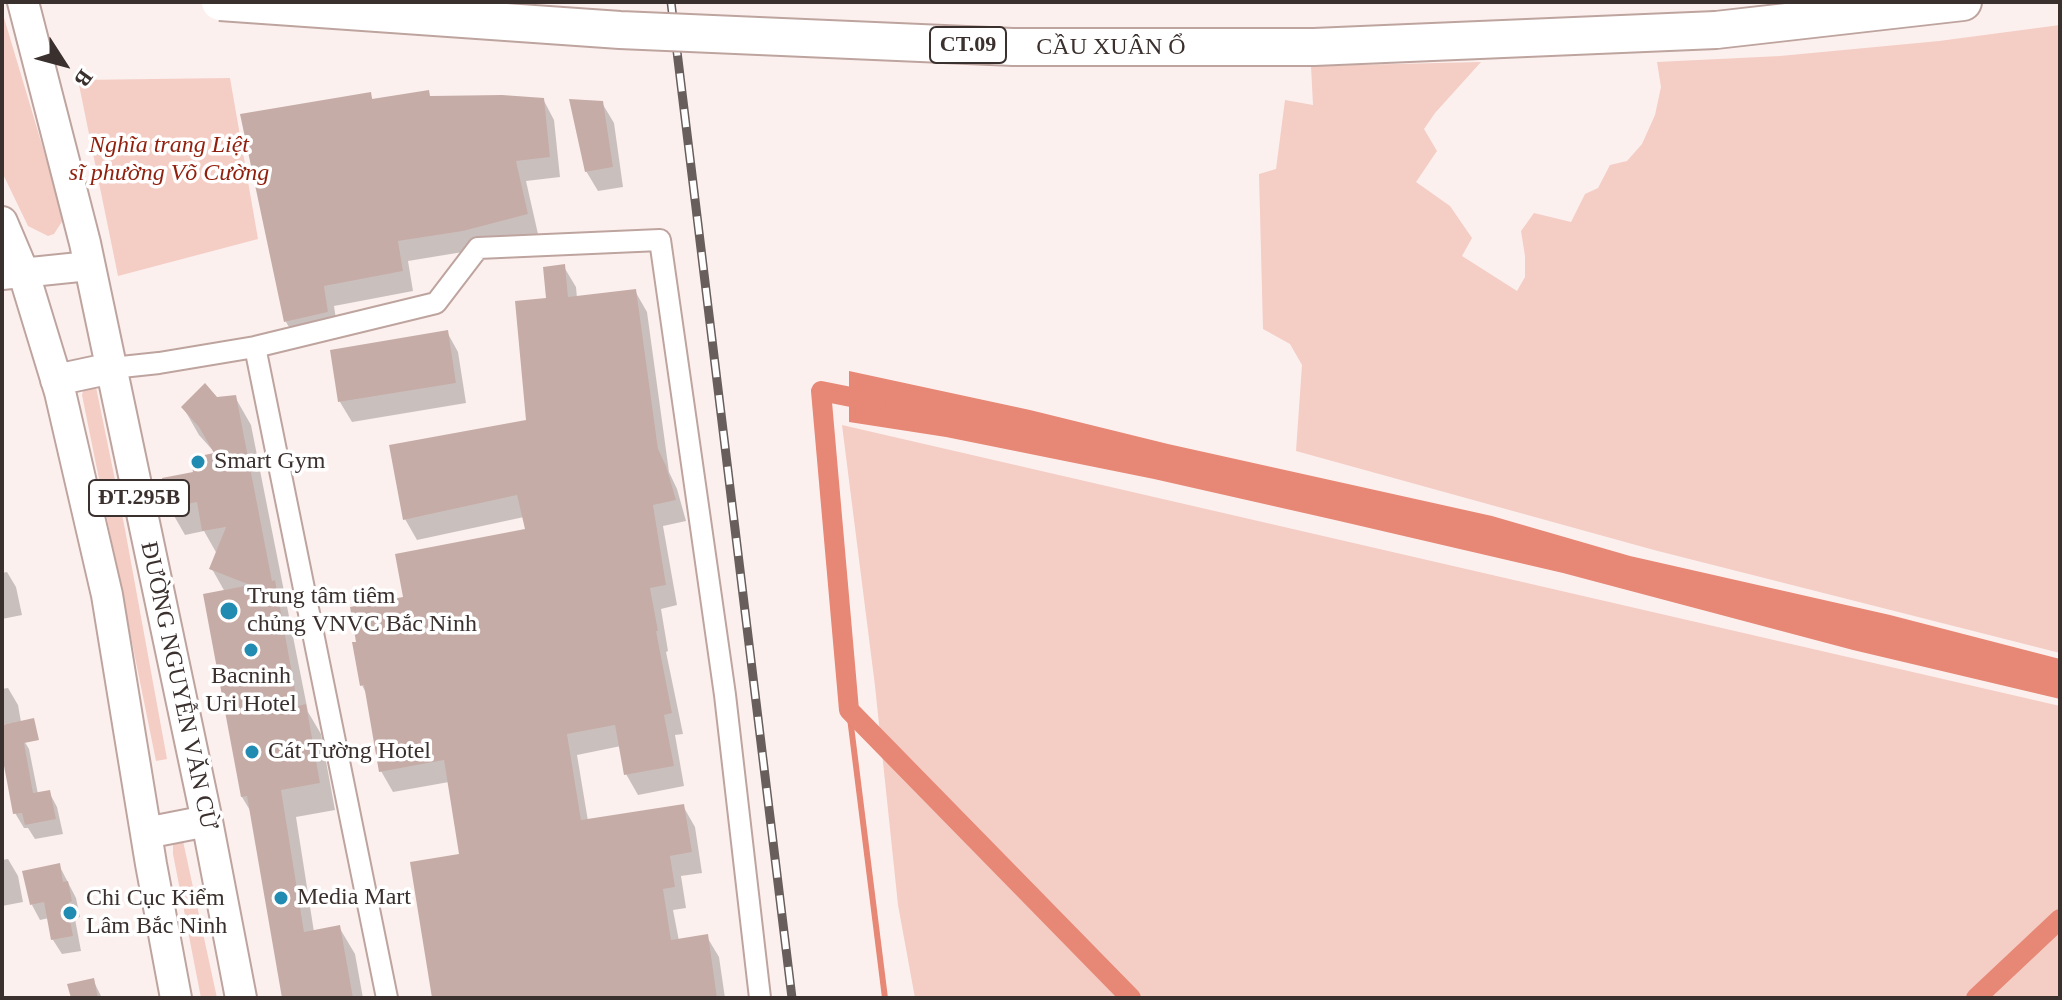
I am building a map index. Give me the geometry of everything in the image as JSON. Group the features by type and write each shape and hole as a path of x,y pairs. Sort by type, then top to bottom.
{"highway":[{"name":"CẦU XUÂN Ổ","path":"220,2 620,30 1013,47 1314,47 1716,30 1963,2"}],"main road":[{"name":"ĐƯỜNG NGUYỄN VĂN CỪ","path":"23,2 71,183 112,368 241,998"},
{"name":"ĐT.295B","path":"2,222 13,274 56,380 107,595 176,998"},
{"path":"56,380 112,368"},
{"path":"146,833 207,821"}],"street":[{"path":"112,368 255,347 436,303 478,248 660,240 725,695 760,998"},
{"path":"13,274 89,266"},
{"path":"255,347 387,998"}],"green space":[{"path":"2,11 62,212 63,220 54,234 48,236 28,226 2,172"},
{"path":"2060,25 2060,653 1654,550 1296,451 1302,365 1290,344 1263,329 1259,174 1276,169 1285,100 1313,105 1311,66 1481,62 1424,129 1437,151 1416,182 1450,206 1472,238 1462,256 1517,291 1525,277 1521,231 1534,213 1571,222 1585,194 1598,188 1610,165 1627,161 1642,144 1655,115 1661,87 1657,62 1780,56 1939,41"},
{"name":"Nghĩa trang Liệt sĩ phường Võ Cường","path":"230,78 258,239 118,276 78,80"},
{"path":"90,384 96,387 167,759 156,761 82,395 84,388"},
{"path":"842,425 2060,706 2060,998 915,998 898,905 875,686"},
{"path":"173,841 183,841 217,998 201,998 173,854"}],"shaded area":[{"path":"849,371 1492,516 1630,556 1890,615 2060,659 2060,699 1853,650 1563,573 1335,520 946,437 849,422"}],"building":[{"path":"429,90 430,96 544,98 550,157 516,161 528,214 463,231 398,241 403,271 324,286 328,312 284,322 240,114 371,92 372,99"},
{"path":"569,99 603,101 613,167 585,172"},
{"path":"565,264 568,297 636,289 658,449 676,500 653,505 666,585 650,588 672,713 664,715 674,766 624,775 615,725 567,734 581,820 684,804 692,852 670,856 675,887 663,889 671,940 708,934 717,998 432,998 410,862 459,854 444,760 379,772 364,685 360,686 352,642 356,642 350,607 403,597 395,554 525,529 517,495 403,520 389,445 526,420 515,301 546,298 543,267"},
{"path":"448,330 456,383 338,402 330,350"},
{"path":"205,383 217,397 236,395 298,706 306,704 320,783 281,790 304,932 340,925 353,998 282,998 247,796 241,797 203,594 250,585 209,569 226,527 202,531 197,502 167,508 162,478 193,472 190,458 214,453 199,427 181,407"},
{"path":"34,718 39,740 24,743 33,793 50,790 56,819 25,825 22,813 13,814 2,755 2,725"},
{"path":"60,863 63,882 68,881 72,901 67,904 73,936 51,940 44,902 30,905 22,871"},
{"path":"94,978 98,998 71,998 67,984"}],"waterway":[{"path":"876,402 821,391 849,710 1131,998"},
{"path":"849,710 885,998"},
{"path":"1976,998 2060,919"}],"railway":[{"path":"671,2 792,998"}],"place":[{"name":"Smart Gym","path":"198,462"},
{"name":"Trung tâm tiêm chủng VNVC Bắc Ninh","path":"229,611"},
{"name":"Bacninh Uri Hotel","path":"251,650"},
{"name":"Cát Tường Hotel","path":"252,752"},
{"name":"Media Mart","path":"281,898"},
{"name":"Chi Cục Kiểm Lâm Bắc Ninh","path":"70,913"}]}
